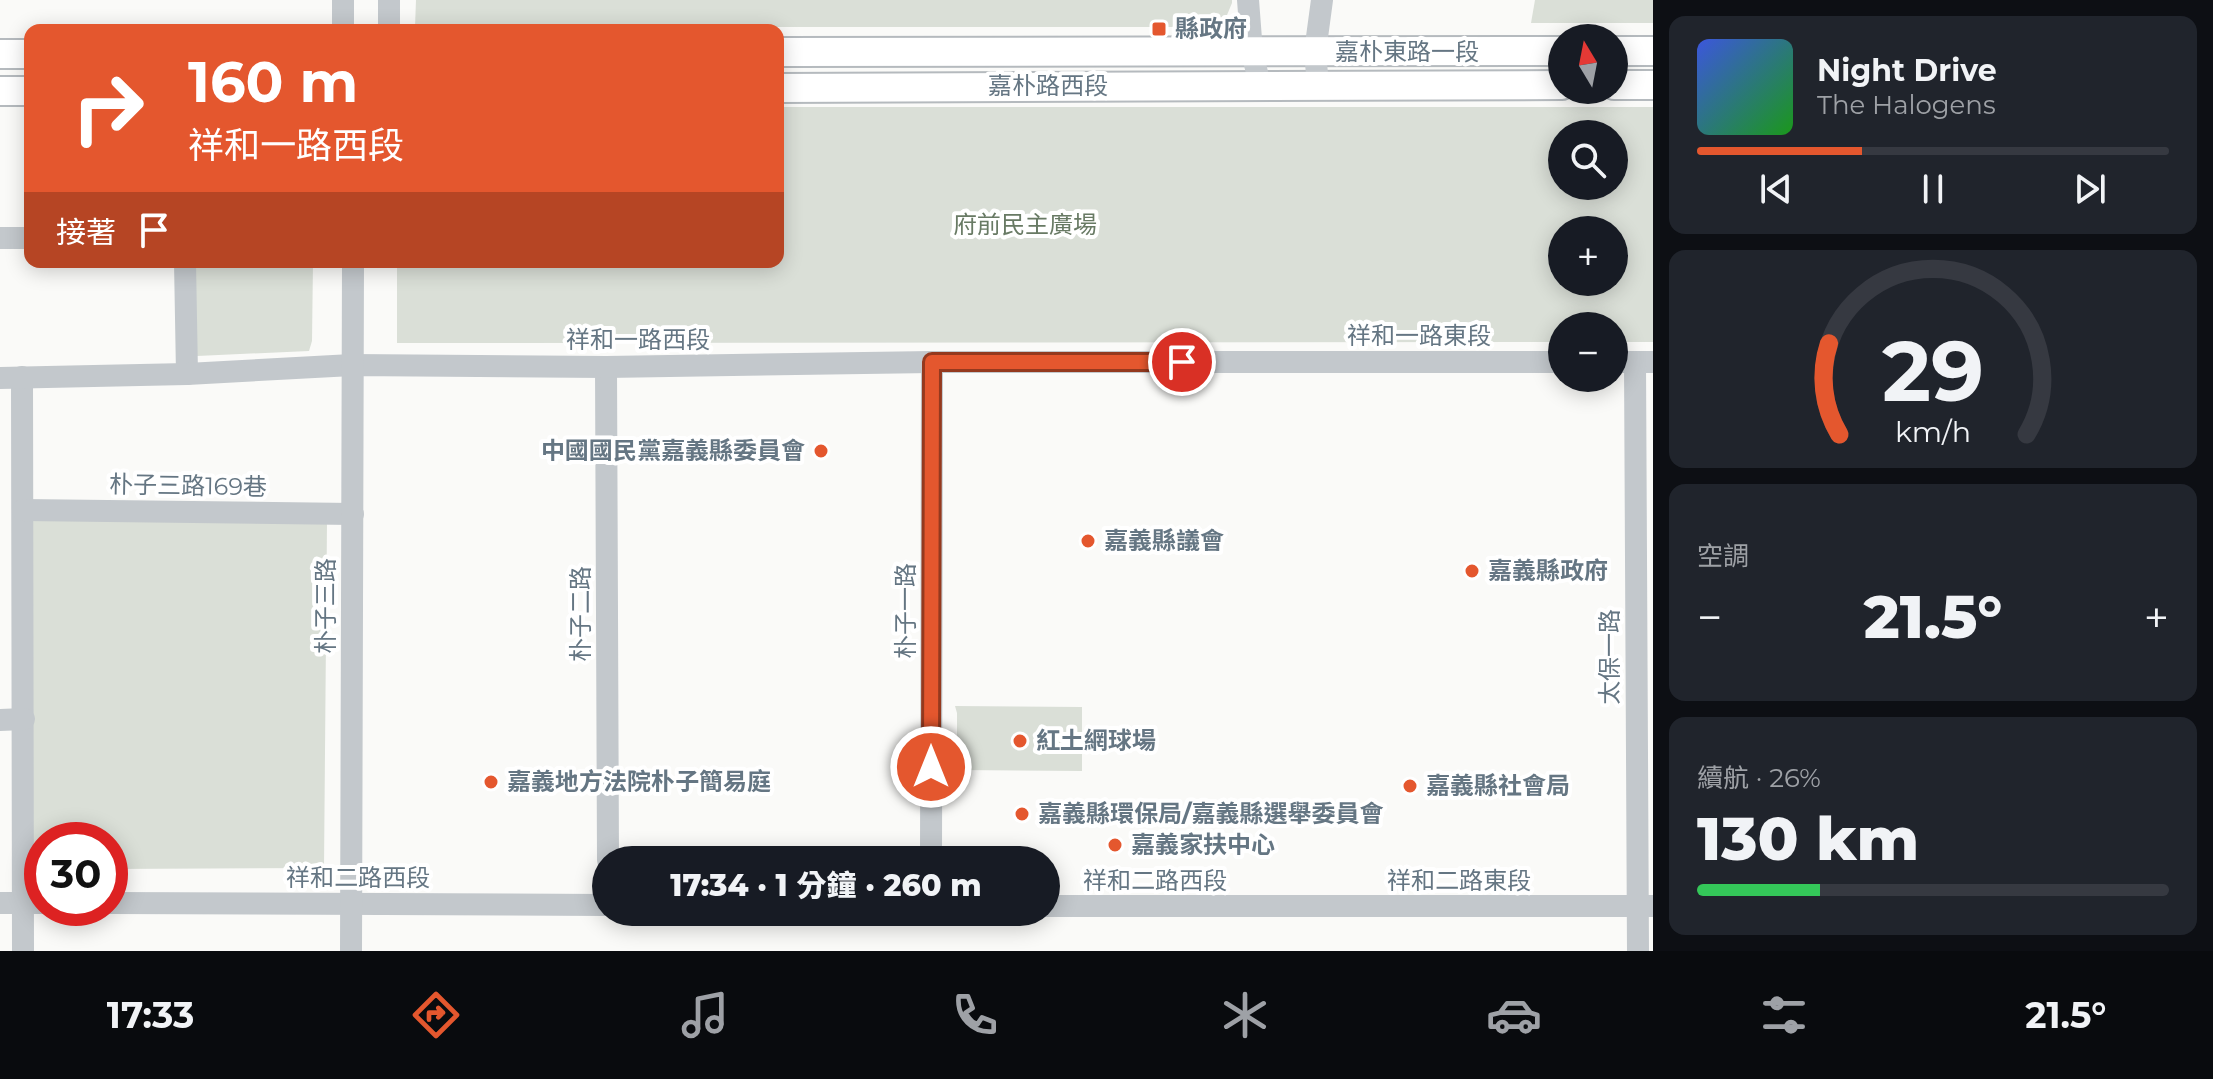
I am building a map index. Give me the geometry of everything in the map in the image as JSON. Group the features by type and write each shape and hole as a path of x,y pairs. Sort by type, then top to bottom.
{"main road":[{"name":"嘉朴東路一段","path":"1252,52 1548,51"},
{"path":"1628,51 1653,51"},
{"name":"嘉朴路西段","path":"784,52 1252,52"},
{"path":"0,54 24,54"},
{"name":"嘉朴路西段","path":"784,88 1318,85"},
{"name":"嘉朴東路一段","path":"1318,85 1548,85"},
{"path":"1628,85 1653,85"},
{"path":"0,91 24,91"}],"street":[{"path":"343,0 343,24"},
{"path":"389,0 389,24"},
{"path":"1248,0 1252,52 1260,85"},
{"path":"1318,85 1315,52 1322,0"},
{"path":"0,238 24,238"},
{"path":"185,268 187,374"},
{"name":"朴子三路","path":"351,951 353,268"},
{"name":"祥和一路西段","path":"11,377 187,374 352,365 606,367 932,362 1276,362"},
{"name":"朴子一路","path":"931,846 932,362"},
{"name":"祥和一路東段","path":"1276,362 1548,362"},
{"name":"太保一路","path":"1634,362 1645,607 1645,906 1638,951"},
{"name":"朴子二路","path":"606,367 608,846"},
{"path":"11,377 23,510 23,951"},
{"name":"朴子三路169巷","path":"23,510 353,514"},
{"path":"0,574 23,574"},
{"path":"0,720 24,719"},
{"name":"祥和二路西段","path":"128,903 592,905"},
{"name":"祥和二路西段","path":"1060,906 1265,907"},
{"name":"祥和二路東段","path":"1265,907 1645,906"}],"green space":[{"path":"416,0 1232,0 1222,27 415,24"},
{"path":"1535,0 1653,0 1653,23 1531,23"},
{"name":"府前民主廣場","path":"784,107 1653,107 1653,342 1628,342 1628,312 1548,312 1548,342 397,343 397,268 784,268"},
{"path":"195,268 313,268 312,341 309,351 197,356"},
{"path":"32,520 327,522 324,868 128,869 128,822 32,822"},
{"name":"紅土網球場","path":"955,706 1082,707 1082,771 957,770"}],"place":[{"name":"縣政府","path":"1159,29"},
{"name":"中國國民黨嘉義縣委員會","path":"821,451"},
{"name":"嘉義縣議會","path":"1088,541"},
{"name":"嘉義縣政府","path":"1472,571"},
{"name":"紅土網球場","path":"1020,741"},
{"name":"嘉義地方法院朴子簡易庭","path":"491,782"},
{"name":"嘉義縣社會局","path":"1410,786"},
{"name":"嘉義縣環保局/嘉義縣選舉委員會","path":"1022,814"},
{"name":"嘉義家扶中心","path":"1115,845"}],"route":[{"path":"931,767 932,362 1182,362"}]}
